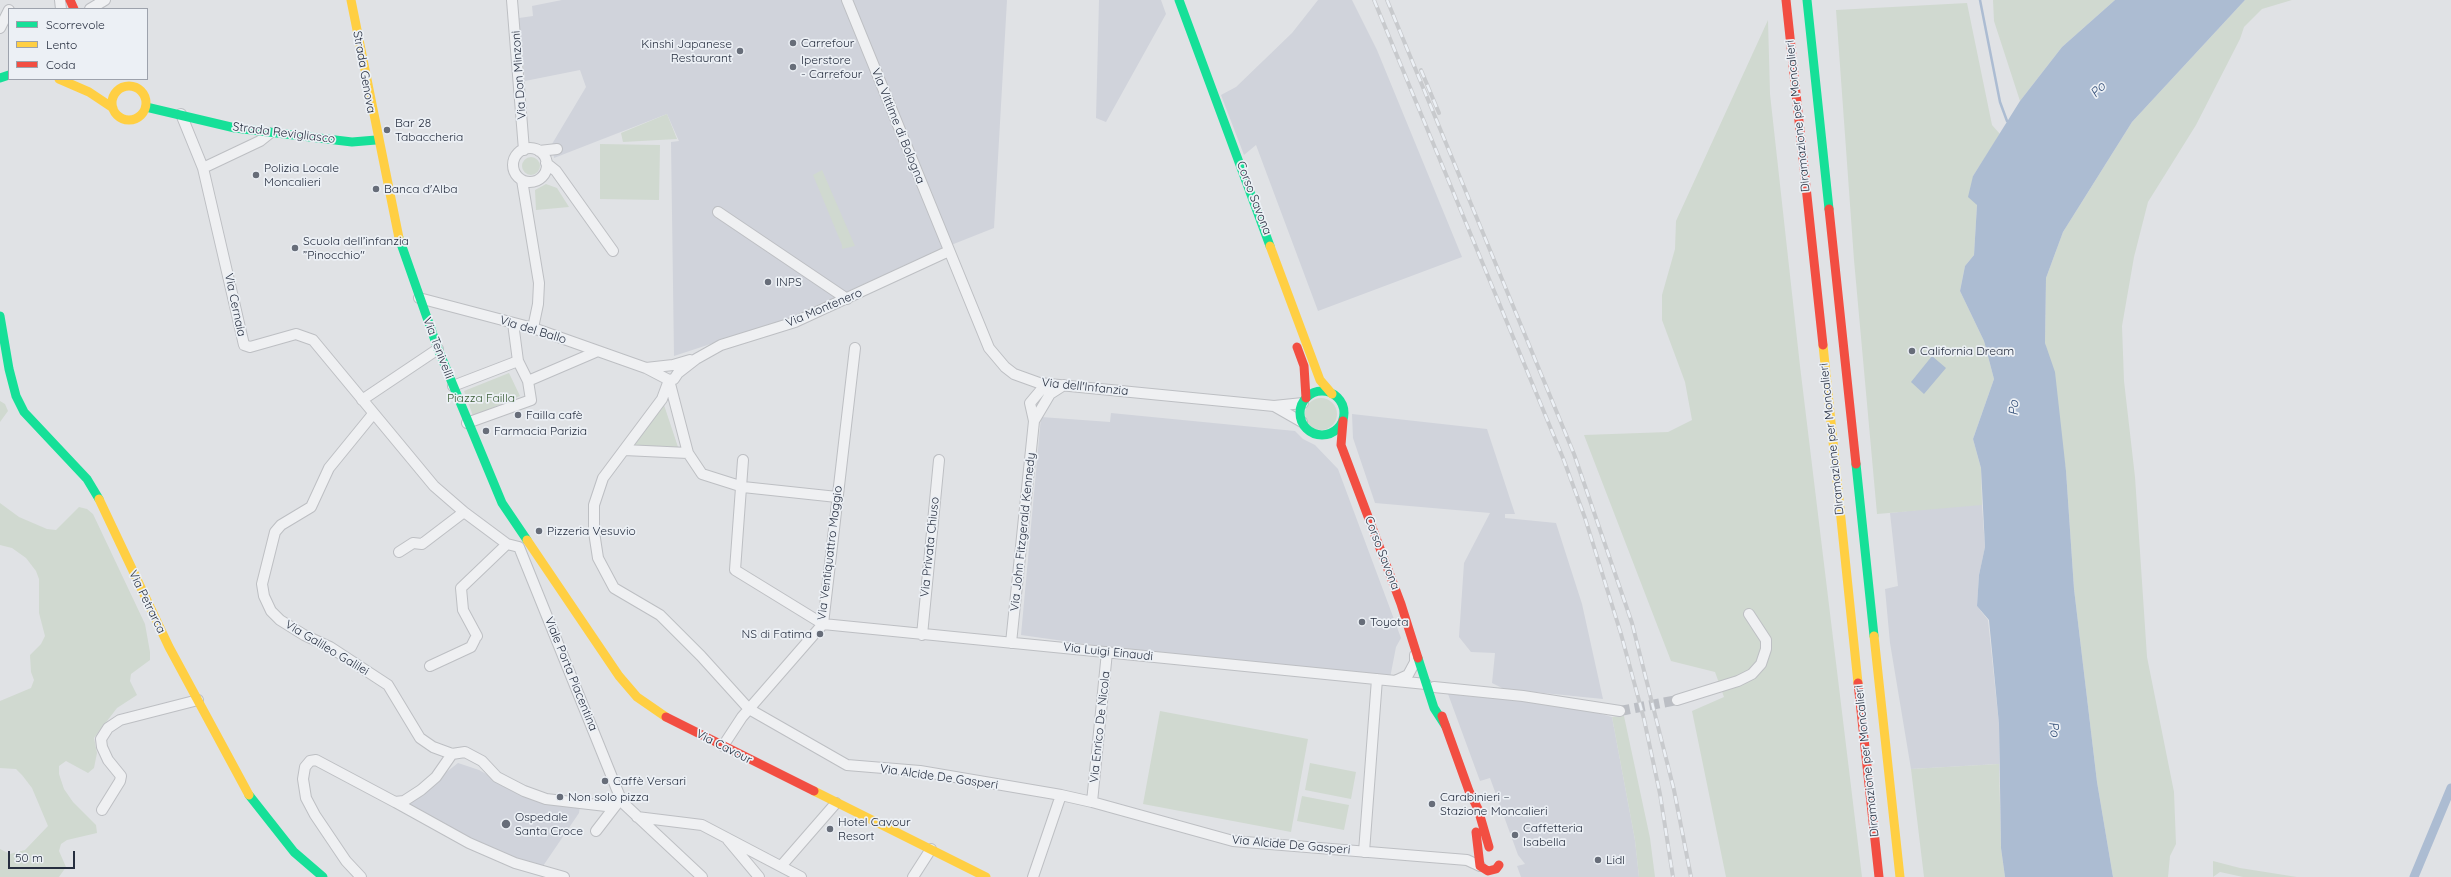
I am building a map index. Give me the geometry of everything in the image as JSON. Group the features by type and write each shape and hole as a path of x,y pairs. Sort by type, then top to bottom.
{"main road":[{"name":"Strada Genova","path":"351,0 377,142"},
{"name":"Corso Savona","path":"1170,0 1299,352 1304,370 1305,400"},
{"name":"Corso Savona","path":"1180,0 1320,380 1332,394"},
{"name":"Diramazione per Moncalieri","path":"1786,0 1879,877"},
{"name":"Diramazione per Moncalieri","path":"1807,0 1900,877"},
{"path":"61,80 89,92 113,108 120,117 130,120 140,116 146,107 145,98 139,90 121,89 89,92"},
{"path":"113,108 113,99 121,89 119,80"},
{"name":"Strada Revigliasco","path":"146,107 181,114 235,128 352,142 377,142"},
{"name":"Via Tenivelli","path":"377,142 396,230 419,298 467,423 502,503 523,544"},
{"name":"Via Petrarca","path":"0,316 16,396 24,412 87,479 101,501 128,562 198,700 253,801 294,852 323,877"},
{"path":"1321,392 1332,394 1341,403 1344,415 1342,421 1332,433 1317,435 1311,432 1302,422 1300,416 1305,400 1321,392"},
{"name":"Corso Savona","path":"1342,421 1341,444 1352,479 1409,628 1421,652 1430,686"},
{"name":"Corso Savona","path":"1317,435 1331,449 1352,479"},
{"name":"Via Cavour","path":"523,544 627,686 656,711 836,803 986,877"},
{"name":"Corso Savona","path":"1409,628 1415,653 1430,686 1469,791 1496,851 1500,877"},
{"name":"Corso Savona","path":"1469,791 1470,811 1479,853 1478,860 1486,871"},
{"path":"1479,853 1496,851"},
{"path":"1486,871 1496,869 1499,865"}],"street":[{"path":"92,8 105,0"},
{"name":"Via Don Minzoni","path":"512,0 524,150"},
{"name":"Via Vittime di Bologna","path":"847,0 949,251"},
{"path":"0,28 8,13"},
{"name":"Via Cernaia","path":"181,114 203,168 244,345 250,347 296,334 303,335 313,340 434,486 464,512 507,544 523,544"},
{"path":"203,168 260,141 270,133"},
{"path":"526,199 534,182 543,176 546,162 557,149 539,151 524,150 514,161 515,172 522,180 526,199 539,282 538,304 533,328"},
{"path":"539,151 546,162 556,171 563,184 613,251"},
{"path":"543,176 563,184"},
{"path":"522,180 534,182"},
{"path":"718,212 847,299"},
{"name":"Via Montenero","path":"666,379 674,379 672,368 696,359 721,345 795,322 949,251"},
{"name":"Via dell'Infanzia","path":"949,251 989,348 996,358 1014,374 1046,384 1274,406 1305,400"},
{"name":"Via del Ballo","path":"419,298 533,328 646,368 666,379"},
{"path":"467,423 531,400 528,381 518,361 513,323"},
{"name":"Via Ventiquattro Maggio","path":"723,746 729,734 749,709 822,624 855,348"},
{"path":"362,400 438,349"},
{"path":"528,381 598,351"},
{"path":"453,386 518,361"},
{"path":"646,368 672,368"},
{"path":"666,379 688,453 702,474 742,487 837,496"},
{"name":"Via Alcide De Gasperi","path":"666,379 662,399 603,478 594,505 598,558 614,588 660,615 701,656 749,709 846,765 920,772 1061,795 1092,802 1233,841 1467,860 1486,871"},
{"name":"Via John Fitzgerald Kennedy","path":"1011,642 1034,421 1030,403 1046,384"},
{"name":"Via John Fitzgerald Kennedy","path":"1034,421 1050,394 1064,385"},
{"name":"Via dell'Infanzia","path":"1274,406 1302,422"},
{"name":"Via Galileo Galilei","path":"373,414 328,467 311,507 281,525 275,532 262,584 264,596 272,611 280,620 304,635 330,647 388,685 420,738 433,747 452,754 465,752 482,761 497,776 524,791 546,799 615,804"},
{"path":"624,450 688,453"},
{"path":"743,460 735,570 822,624"},
{"name":"Via Privata Chiuso","path":"922,635 939,460"},
{"path":"399,552 413,543 422,544 464,512"},
{"path":"430,666 471,647 476,638 462,610 461,588 507,544"},
{"name":"Viale Porta Piacentina","path":"523,544 615,804"},
{"path":"1677,700 1738,681 1752,674 1761,664 1766,649 1766,640 1749,614"},
{"name":"Via Luigi Einaudi","path":"822,624 1377,679 1523,696 1620,711"},
{"name":"Via Enrico De Nicola","path":"1092,802 1107,652"},
{"path":"1393,681 1408,675 1415,662 1415,653"},
{"path":"1364,852 1377,679"},
{"path":"102,810 120,781 121,776 108,760 102,747 101,738 108,728 120,720 198,700"},
{"path":"395,802 404,801 420,790 436,776 452,754"},
{"path":"361,877 346,861 315,815 306,798 303,779 305,767 310,761 316,760 469,843 516,863 564,877"},
{"path":"1033,877 1061,795"},
{"path":"782,865 836,803"},
{"path":"596,831 615,804 637,817 702,877"},
{"path":"637,817 702,825 782,865 801,877"},
{"path":"726,837 758,877"},
{"path":"913,877 931,849"},
{"path":"1467,860 1479,853"}],"shaded area":[{"path":"562,0 1007,0 994,228 941,249 787,319 674,356 671,142 679,141 667,114 554,158 552,144 586,87 580,70 525,81 519,18 533,16 532,6"},
{"path":"1099,0 1161,0 1166,14 1106,122 1096,118"},
{"path":"1318,0 1352,0 1377,50 1462,257 1318,311 1256,145 1244,155 1221,95 1236,87 1292,33"},
{"path":"1111,413 1295,431 1303,439 1315,445 1338,469 1401,638 1396,647 1390,678 1164,655 1021,635 1041,417 1110,422"},
{"path":"1352,414 1487,429 1515,514 1505,514 1505,518 1556,523 1582,604 1603,699 1504,689 1492,683 1495,653 1471,652 1459,637 1464,563 1490,513 1375,503 1353,438"},
{"path":"1962,505 1982,505 1985,547 1979,575 1977,606 1988,620 1999,724 1999,764 1911,769 1890,643 1885,589 1898,586 1890,513"},
{"path":"1448,694 1572,706 1612,717 1635,840 1639,877 1521,877 1517,866 1525,864 1518,855 1490,778 1480,781"},
{"name":"Ospedale Santa Croce","path":"458,763 479,770 524,795 580,806 579,813 541,869 461,835 413,807 410,803 411,800"}],"green space":[{"path":"1993,0 2115,0 2062,47 2020,101 1994,21"},
{"path":"2245,0 2292,0 2262,9 2244,27 2240,39 2196,125 2148,202 2134,257 2122,326 2124,381 2135,477 2147,657 2174,792 2176,844 2170,856 2168,877 2113,877 2097,782 2074,589 2066,471 2045,343 2046,278 2063,232 2132,122"},
{"path":"1967,3 1992,125 2000,134 1973,176 1977,205 1974,255 1965,266 1960,291 1984,341 1994,379 1973,439 1981,468 1982,505 1877,514 1854,260 1836,10"},
{"path":"1768,20 1770,94 1800,366 1862,877 1726,877 1692,711 1724,697 1715,672 1671,661 1584,435 1668,432 1692,420 1685,382 1662,320 1662,295 1675,249 1676,221"},
{"path":"667,114 677,139 623,142 621,133"},
{"path":"600,144 660,145 659,200 600,199"},
{"path":"531,157 537,160 540,166 537,172 531,175 525,172 522,166 525,160"},
{"path":"822,170 855,246 842,249 842,245 813,175"},
{"path":"546,184 557,188 569,207 536,210 535,190"},
{"name":"Piazza Failla","path":"509,373 520,396 473,416 464,391"},
{"path":"1321,398 1332,403 1337,414 1332,425 1321,430 1310,425 1305,414 1310,403"},
{"path":"0,401 5,404 8,411 0,422"},
{"path":"664,405 679,450 629,448"},
{"path":"0,503 19,517 47,529 56,530 79,507 87,509 93,514 145,624 150,652 150,660 131,674 130,681 137,695 117,708 94,738 97,753 94,768 88,773 66,761 59,766 59,774 64,789 73,802 96,825 97,833 67,840 61,844 59,851 66,867 59,877 0,877 0,849 10,854 25,850 48,826 32,788 22,775 16,769 0,768 0,701 31,688 34,680 31,672 30,655 41,644 45,636 39,613 39,579 36,571 26,558 12,548 0,545"},
{"path":"1160,711 1308,739 1291,832 1143,804"},
{"path":"1624,716 1650,838 1655,877 1639,877 1635,840 1612,717"},
{"path":"1310,763 1356,772 1351,799 1305,790"},
{"path":"1999,764 2001,848 2005,877 1924,877 1911,769"},
{"path":"1302,796 1349,805 1344,830 1297,821"},
{"path":"2213,861 2240,868 2297,877 2243,877 2220,872 2213,877"}],"water":[{"name":"Po","path":"2115,0 2245,0 2132,122 2063,232 2046,278 2045,343 2055,372 2066,471 2074,589 2097,782 2113,877 2005,877 2001,848 1999,724 1989,620 1977,606 1979,575 1985,547 1981,468 1973,439 1994,379 1984,341 1960,291 1965,266 1974,255 1977,205 1968,197 1973,176 2020,101 2062,47"},
{"path":"1932,356 1946,368 1924,394 1911,382"}],"waterway":[{"path":"1980,0 2000,102 2007,121"},
{"path":"2414,877 2451,788"}],"tunnel":[{"path":"1620,711 1677,700"}],"railway":[{"path":"1374,0 1563,458 1585,518 1621,634 1644,719 1660,794 1673,877"},
{"path":"1387,0 1574,454 1632,623 1674,790 1691,877"},
{"path":"1421,70 1439,113"}],"traffic: fast":[{"path":"1179,0 1270,246"},
{"path":"1807,0 1829,209"},
{"path":"0,78 8,75"},
{"path":"146,107 235,128 352,142 376,140"},
{"path":"399,238 438,349 502,503 527,540"},
{"path":"0,316 9,369 16,396 24,412 87,479 99,499"},
{"path":"1322,391 1334,395 1340,401 1344,413 1340,425 1334,431 1322,435 1310,431 1304,425 1300,413 1304,401 1310,395 1322,391"},
{"path":"1856,464 1874,636"},
{"path":"1418,658 1434,708 1445,725"},
{"path":"249,795 294,852 323,877"}],"traffic: slow":[{"path":"351,0 399,238"},
{"path":"61,80 89,92 113,108"},
{"path":"129,86 141,91 146,103 141,115 129,120 117,115 112,103 117,91 129,86"},
{"path":"1270,246 1320,380 1332,394"},
{"path":"1823,345 1858,683"},
{"path":"99,499 169,647 249,795"},
{"path":"527,540 619,676 637,697 666,717"},
{"path":"1874,636 1900,877"},
{"path":"814,791 986,877"}],"traffic: jam":[{"path":"70,0 74,8"},
{"path":"1786,0 1823,345"},
{"path":"1829,209 1856,464"},
{"path":"1297,347 1304,366 1306,398"},
{"path":"1343,421 1341,445 1401,604 1418,658"},
{"path":"1858,683 1879,877"},
{"path":"1442,716 1469,791 1478,809 1489,847"},
{"path":"666,717 814,791"},
{"path":"1476,832 1480,866 1488,871 1496,869 1499,865"}],"place":[{"name":"Carrefour","path":"793,43"},
{"name":"Kinshi Japanese Restaurant","path":"740,51"},
{"name":"Iperstore - Carrefour","path":"793,67"},
{"name":"Bar 28 Tabaccheria","path":"387,130"},
{"name":"Polizia Locale Moncalieri","path":"256,175"},
{"name":"Banca d'Alba","path":"376,189"},
{"name":"Scuola dell’infanzia ”Pinocchio\"","path":"295,248"},
{"name":"INPS","path":"768,282"},
{"name":"California Dream","path":"1912,351"},
{"name":"Failla cafè","path":"518,415"},
{"name":"Farmacia Parizia","path":"486,431"},
{"name":"Pizzeria Vesuvio","path":"539,531"},
{"name":"Toyota","path":"1362,622"},
{"name":"NS di Fatima","path":"820,634"},
{"name":"Caffè Versari","path":"605,781"},
{"name":"Non solo pizza","path":"560,797"},
{"name":"Carabinieri – Stazione Moncalieri","path":"1432,804"},
{"name":"Ospedale Santa Croce","path":"506,824"},
{"name":"Hotel Cavour Resort","path":"830,829"},
{"name":"Caffetteria Isabella","path":"1515,835"},
{"name":"Lidl","path":"1598,860"}]}
